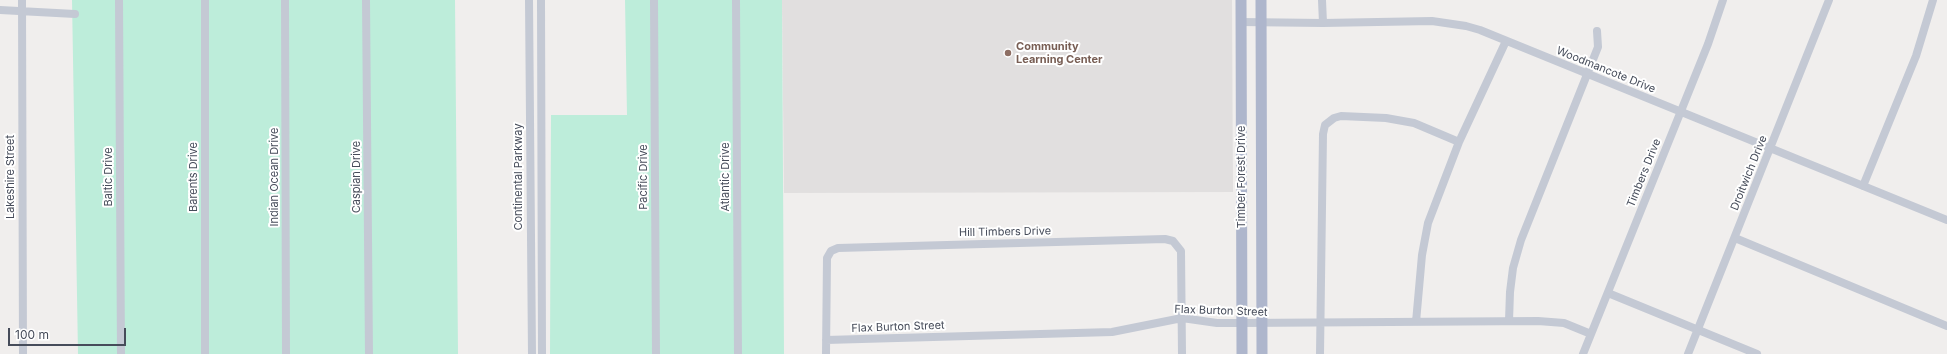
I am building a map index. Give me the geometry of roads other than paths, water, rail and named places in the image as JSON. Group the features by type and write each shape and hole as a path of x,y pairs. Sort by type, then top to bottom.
{"main road":[{"name":"Timber Forest Drive","path":"1241,0 1242,354"},
{"name":"Timber Forest Drive","path":"1260,0 1262,354"},
{"path":"1242,180 1261,180"}],"street":[{"name":"Lakeshire Street","path":"22,0 23,354"},
{"name":"Baltic Drive","path":"119,0 121,354"},
{"name":"Barents Drive","path":"205,0 205,354"},
{"name":"Indian Ocean Drive","path":"285,0 286,354"},
{"name":"Caspian Drive","path":"366,0 369,354"},
{"name":"Continental Parkway","path":"529,0 532,354"},
{"name":"Continental Parkway","path":"541,0 542,354"},
{"name":"Pacific Drive","path":"654,0 656,354"},
{"name":"Atlantic Drive","path":"736,0 738,354"},
{"path":"1322,0 1323,23"},
{"name":"Timbers Drive","path":"1583,354 1708,44 1723,0"},
{"name":"Droitwich Drive","path":"1688,354 1829,0"},
{"path":"1864,186 1916,56 1933,0"},
{"path":"0,10 75,14"},
{"name":"Woodmancote Drive","path":"1241,22 1323,23 1432,21 1450,22 1480,30 1947,220"},
{"path":"1509,321 1513,268 1521,240 1598,47 1597,31"},
{"path":"1416,322 1422,255 1428,222 1459,142 1506,41"},
{"path":"1320,354 1323,134 1325,125 1334,118 1340,116 1373,116 1414,123 1459,142"},
{"path":"1735,238 1947,326"},
{"name":"Hill Timbers Drive","path":"826,340 827,258 831,251 846,247 1165,239 1173,241 1182,251 1182,318"},
{"path":"1608,294 1757,354"},
{"path":"1182,318 1182,354"},
{"name":"Flax Burton Street","path":"826,340 1112,332 1182,318 1217,323 1557,322 1591,334"},
{"path":"826,340 826,354"}],"place":[{"name":"Community Learning Center","path":"1008,53"}]}
